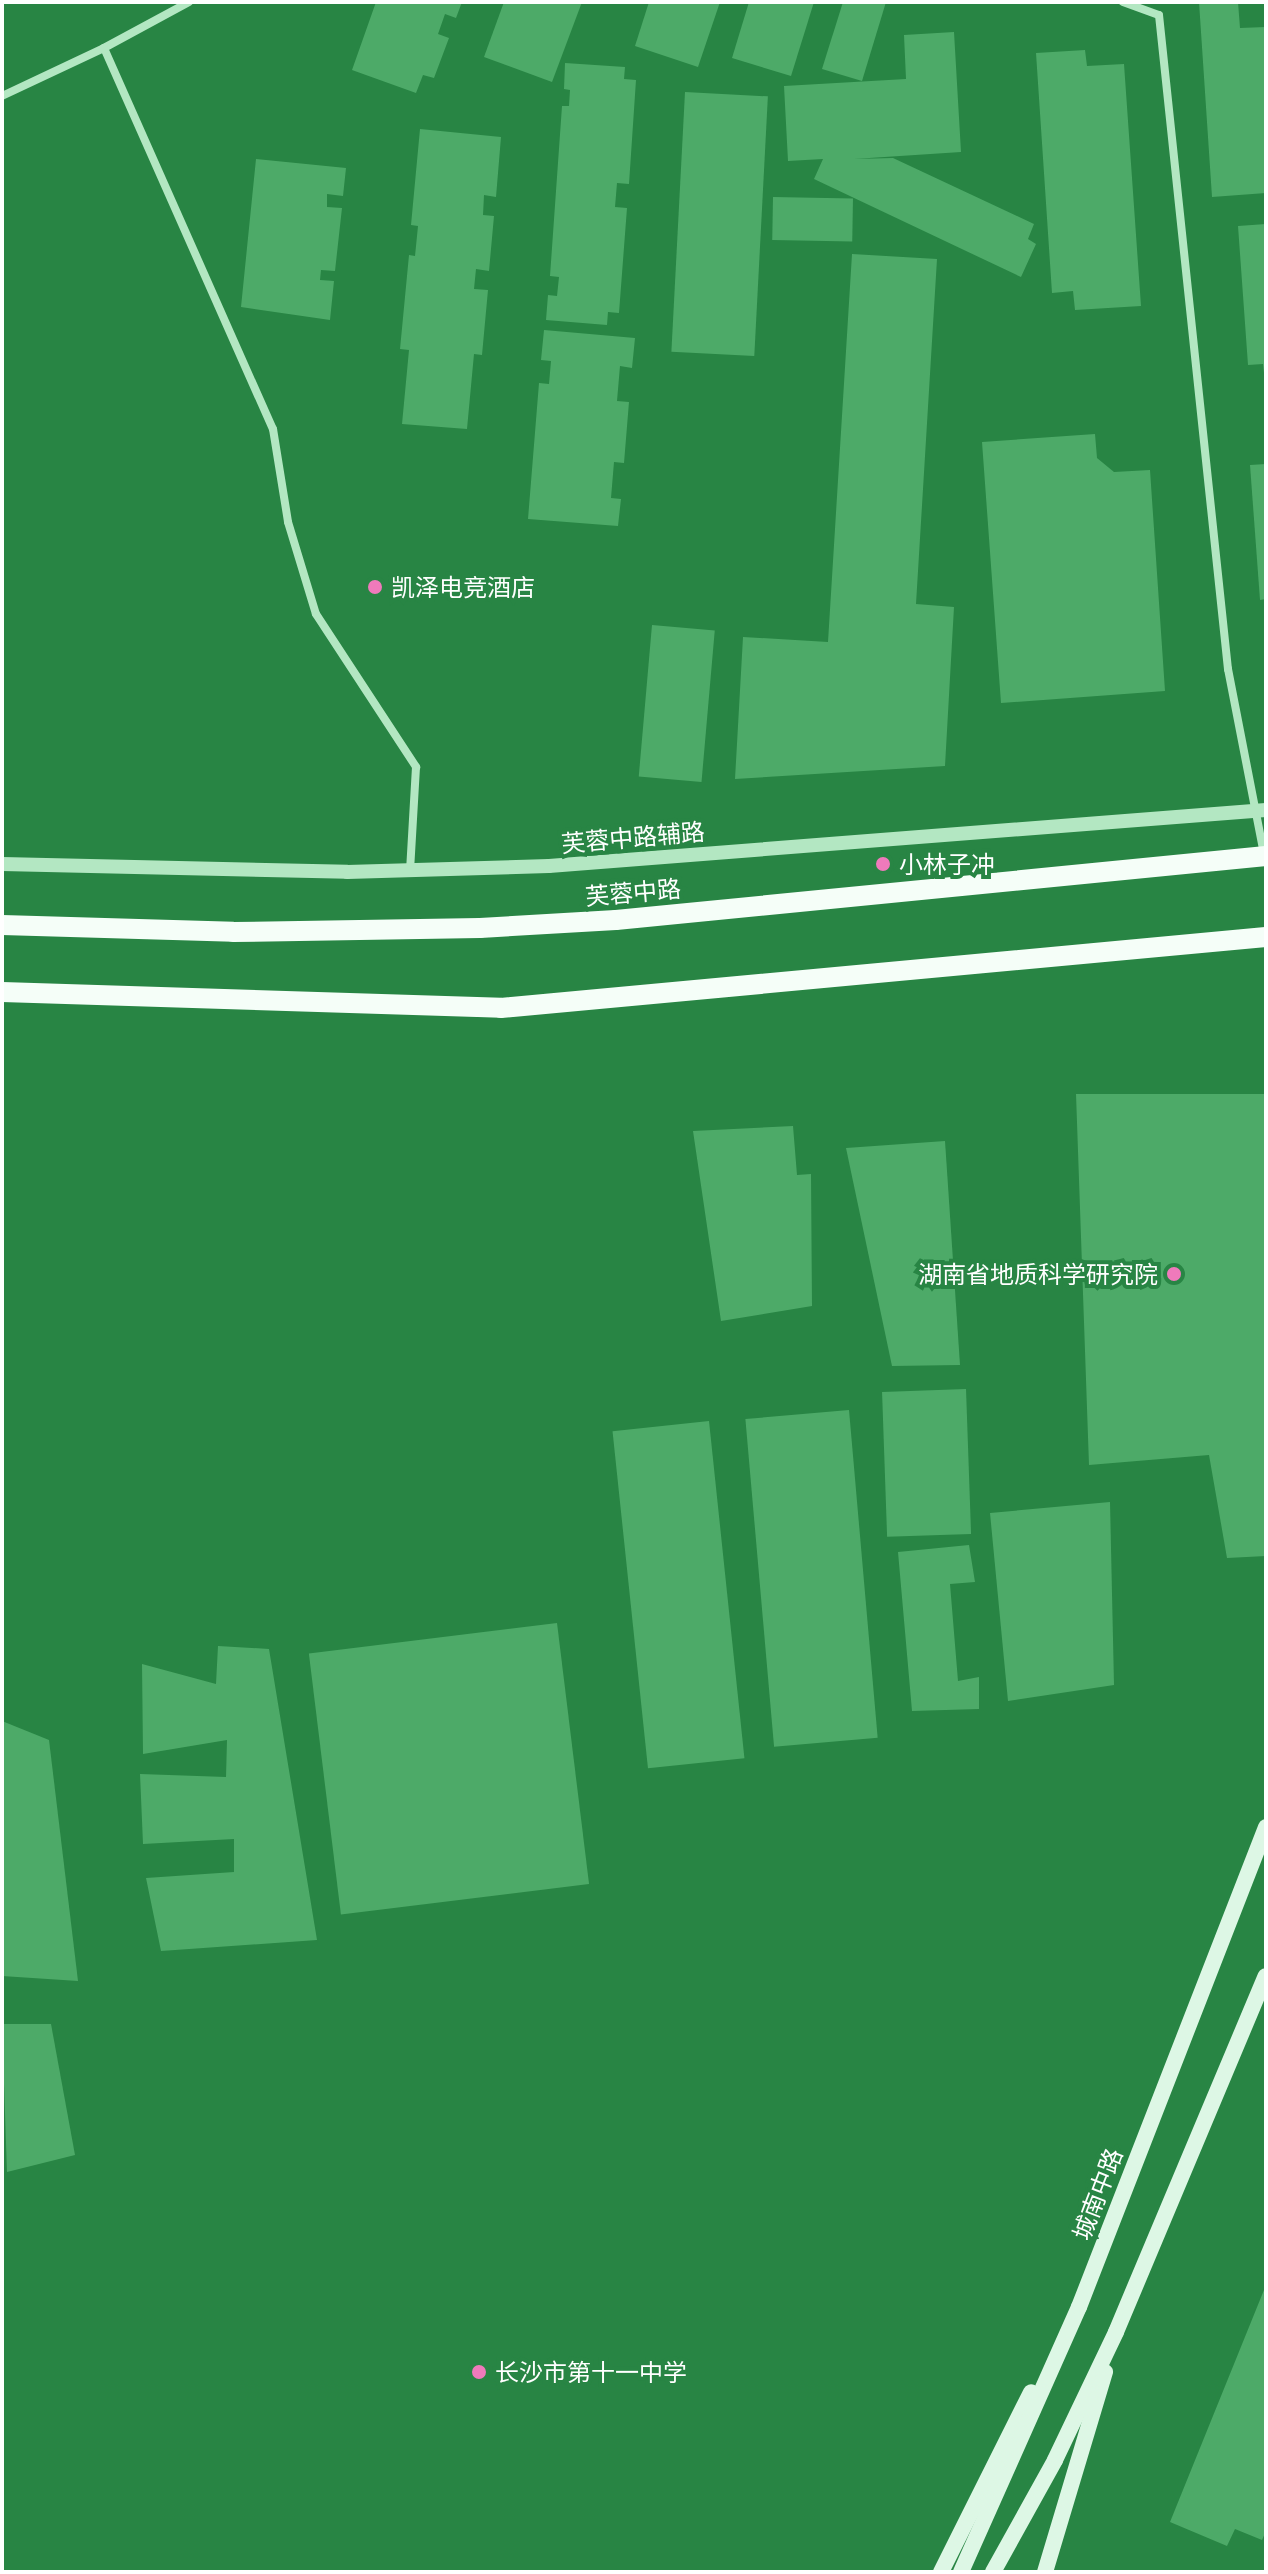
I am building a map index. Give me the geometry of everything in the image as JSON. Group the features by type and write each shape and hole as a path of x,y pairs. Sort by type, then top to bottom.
{"main road":[{"name":"芙蓉中路","path":"2,925 233,932 480,928 616,920 1265,856"},
{"path":"2,992 501,1008 1266,937"},
{"name":"城南中路","path":"963,2566 1079,2307 1266,1827"},
{"path":"994,2571 1055,2460 1116,2332 1266,1976"},
{"path":"941,2572 995,2454 1079,2307"},
{"path":"1045,2572 1116,2332"}],"street":[{"path":"2,96 104,48 189,2"},
{"path":"1123,2 1159,15 1228,669 1262,810 1265,856"},
{"path":"104,48 273,429 288,522 316,614 416,767 410,871"},
{"name":"芙蓉中路辅路","path":"2,864 410,871 549,866 1262,810"}],"building":[{"path":"376,2 462,2 456,18 445,14 438,34 449,38 434,78 423,75 416,93 352,70"},
{"path":"504,2 582,2 552,82 484,57"},
{"path":"649,2 720,2 698,67 635,46"},
{"path":"749,2 814,2 791,76 732,58"},
{"path":"843,2 886,2 862,81 822,69"},
{"path":"1199,2 1238,2 1240,28 1266,27 1266,193 1212,197"},
{"path":"954,32 961,152 854,159 893,158 1034,224 1028,239 1036,244 1021,277 814,179 823,159 788,161 784,86 906,79 904,35"},
{"path":"1085,50 1087,66 1124,64 1141,306 1075,310 1073,291 1052,293 1036,53"},
{"path":"565,63 625,67 624,79 636,80 629,184 617,183 615,207 627,208 619,313 608,312 607,325 546,320 548,295 557,296 559,277 550,276 562,106 569,106 570,90 564,89"},
{"path":"685,92 768,96 754,356 671,352"},
{"path":"420,129 501,137 496,197 484,195 483,215 494,216 489,271 476,269 474,289 488,290 482,355 474,354 467,429 402,424 409,350 400,349 409,255 415,256 418,226 411,225"},
{"path":"256,159 346,168 343,196 327,194 327,207 342,208 335,271 321,270 320,280 334,281 330,320 241,307"},
{"path":"773,197 853,198 852,241 772,240"},
{"path":"1266,224 1264,373 1263,364 1248,365 1238,226"},
{"path":"852,254 937,259 916,604 954,607 945,766 735,779 743,637 828,642"},
{"path":"544,330 635,338 632,368 620,366 617,401 629,402 624,463 614,462 611,498 621,499 618,526 528,519 539,383 549,384 551,361 541,360"},
{"path":"1095,434 1097,458 1114,472 1150,470 1165,691 1001,703 982,442"},
{"path":"1266,464 1266,599 1260,600 1250,465"},
{"path":"652,625 715,630 702,782 639,776"},
{"name":"湖南省地质科学研究院","path":"1076,1094 1266,1094 1266,1556 1227,1558 1209,1455 1089,1465"},
{"path":"793,1126 797,1175 811,1174 812,1306 721,1321 693,1131"},
{"path":"945,1141 960,1365 892,1366 846,1148"},
{"path":"966,1389 971,1534 887,1537 882,1392"},
{"path":"849,1410 878,1738 774,1747 745,1419"},
{"path":"709,1421 744,1758 648,1768 613,1431"},
{"path":"1110,1502 1114,1685 1008,1701 990,1513"},
{"path":"969,1545 975,1582 950,1584 958,1681 979,1677 979,1709 912,1711 898,1552"},
{"path":"557,1623 589,1884 341,1915 309,1653"},
{"path":"218,1646 269,1649 317,1940 161,1951 146,1878 234,1872 234,1839 143,1844 140,1774 226,1777 227,1740 143,1754 142,1664 216,1684"},
{"path":"2,1721 49,1740 78,1981 2,1976"},
{"path":"2,2024 51,2024 75,2155 7,2172"},
{"path":"1266,2285 1266,2531 1262,2540 1235,2529 1227,2546 1170,2522"}],"place":[{"name":"凯泽电竞酒店","path":"375,587"},
{"name":"小林子冲","path":"883,864"},
{"name":"湖南省地质科学研究院","path":"1174,1274"},
{"name":"长沙市第十一中学","path":"479,2372"}]}
